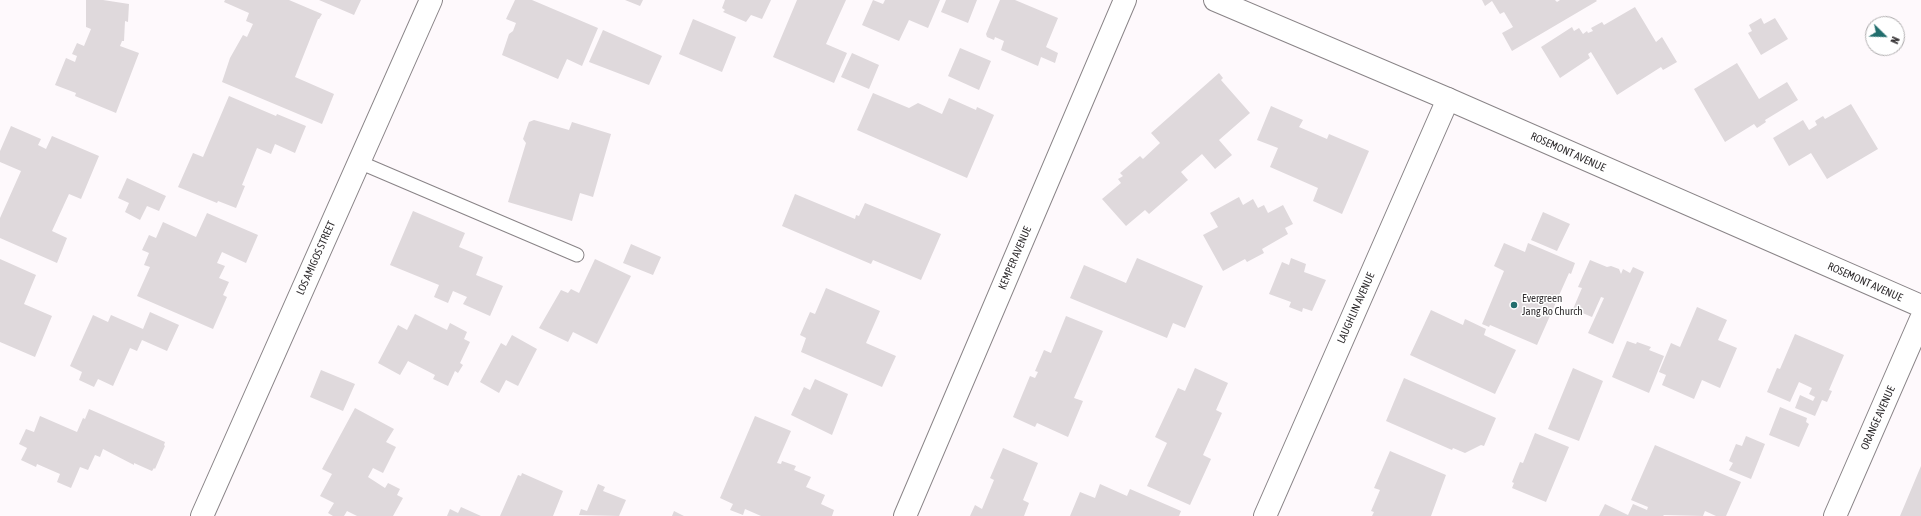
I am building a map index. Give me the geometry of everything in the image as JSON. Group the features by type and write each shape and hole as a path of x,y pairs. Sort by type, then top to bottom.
{"street":[{"name":"LOS AMIGOS STREET","path":"202,516 431,0"},
{"name":"KEMPER AVENUE","path":"905,516 1126,0"},
{"name":"ROSEMONT AVENUE","path":"1215,0 1448,99 1921,306"},
{"name":"LAUGHLIN AVENUE","path":"1265,516 1448,99"},
{"name":"ORANGE AVENUE","path":"1835,516 1921,320"}],"lane":[{"path":"359,162 577,255"}],"building":[{"path":"86,0 103,0 129,4 128,22 125,21 124,41 122,41 120,46 139,53 116,113 75,96 76,93 55,85 66,58 75,62 77,56 72,54 77,43 84,46 91,29 86,27"},
{"path":"225,0 289,0 322,14 318,19 295,77 334,94 322,124 222,82 230,58 243,35 247,37 253,24 246,21 249,13 224,2"},
{"path":"319,0 361,0 354,15"},
{"path":"515,0 532,0 598,28 582,66 567,59 558,79 502,55 509,34 513,31 516,23 506,19"},
{"path":"625,0 643,0 640,6"},
{"path":"725,0 771,0 762,19 751,15 746,22 723,12 725,10 722,8"},
{"path":"797,0 846,0 826,44 847,53 834,83 773,57"},
{"path":"873,0 883,4 885,0 940,0 928,28 909,20 899,41 862,25"},
{"path":"946,0 977,0 968,23 941,12"},
{"path":"1000,0 1015,0 1058,18 1046,47 1058,53 1055,63 1041,57 1038,66 1001,50 1004,41 995,37 994,40 987,37 986,34"},
{"path":"1482,0 1555,0 1557,2 1560,0 1597,1 1512,51 1502,33 1513,27 1504,12 1500,14 1492,1 1485,6"},
{"path":"1635,7 1656,42 1662,37 1677,62 1663,70 1661,67 1617,95 1591,52 1588,54 1590,58 1560,78 1541,47 1572,27 1574,31 1579,28 1583,34 1587,31 1588,33 1593,31 1591,28 1602,22 1604,25"},
{"path":"1761,18 1764,24 1775,18 1788,39 1761,55 1748,33 1752,31 1749,25"},
{"path":"693,19 736,37 722,72 679,54"},
{"path":"603,30 662,56 649,85 589,62"},
{"path":"960,48 991,61 979,90 948,76"},
{"path":"852,53 879,65 869,89 841,77"},
{"path":"1737,63 1759,99 1787,82 1798,100 1765,120 1766,122 1757,128 1754,124 1725,142 1694,89"},
{"path":"1219,73 1223,78 1221,80 1250,113 1219,140 1232,155 1215,169 1202,154 1181,172 1188,180 1149,214 1145,210 1126,226 1102,199 1121,183 1118,179 1123,176 1120,173 1140,156 1143,159 1160,143 1151,133"},
{"path":"873,93 909,108 918,103 942,114 949,98 976,110 977,107 994,115 967,178 857,130"},
{"path":"229,96 276,116 277,114 306,126 295,153 275,144 271,154 257,148 242,185 245,186 236,208 218,201 217,203 178,187 193,153 203,157"},
{"path":"1851,104 1878,149 1827,179 1811,153 1789,166 1773,138 1803,120 1809,130 1817,125 1815,121 1823,116 1825,119"},
{"path":"1271,106 1303,120 1299,127 1327,139 1329,134 1369,151 1342,214 1313,201 1318,188 1270,167 1278,148 1257,140"},
{"path":"534,120 569,130 572,122 611,134 593,197 580,193 572,221 508,202 526,143 523,139 529,122"},
{"path":"11,126 41,139 38,145 46,149 52,136 99,156 81,199 69,194 52,231 67,238 57,263 0,238 0,218 21,171 0,162 0,151"},
{"path":"127,178 166,196 159,211 147,206 140,220 125,212 129,203 118,198"},
{"path":"795,194 855,219 856,215 859,216 865,203 941,234 921,280 873,260 871,264 782,226"},
{"path":"1239,197 1243,205 1253,199 1258,208 1264,205 1268,213 1283,205 1293,224 1285,228 1288,234 1262,249 1264,253 1247,262 1245,259 1223,271 1203,235 1218,227 1210,213"},
{"path":"413,211 465,233 459,247 483,257 476,275 503,286 490,316 463,304 467,297 453,291 448,303 434,297 439,285 390,265"},
{"path":"1543,212 1570,224 1557,251 1531,240"},
{"path":"207,213 258,235 246,263 222,252 217,263 225,266 219,278 229,282 223,295 227,297 213,329 137,296 150,267 144,265 149,253 142,250 149,235 156,238 163,222 196,237"},
{"path":"1504,243 1525,252 1528,243 1575,263 1571,274 1569,273 1537,345 1490,325 1489,327 1482,324 1504,271 1494,266"},
{"path":"631,244 661,257 653,275 623,263"},
{"path":"1137,258 1203,286 1185,328 1173,323 1167,338 1070,298 1084,265 1126,283"},
{"path":"1291,258 1306,264 1304,272 1326,280 1312,311 1303,308 1302,312 1289,307 1291,302 1269,294 1282,262 1289,265"},
{"path":"0,259 36,275 24,304 52,316 35,357 0,342"},
{"path":"595,259 631,276 597,344 573,332 568,342 539,328 561,290 568,293 571,289 579,293"},
{"path":"1590,260 1607,267 1611,266 1619,269 1621,274 1623,269 1630,273 1633,267 1644,272 1613,344 1588,333 1604,298 1601,297 1592,317 1573,309 1582,288 1578,287"},
{"path":"826,288 880,311 866,343 896,356 882,387 801,352 806,338 800,335 810,312 815,314"},
{"path":"1697,307 1727,320 1718,340 1737,348 1720,388 1702,380 1694,399 1662,385 1666,375 1659,372 1671,343 1680,347"},
{"path":"1431,310 1463,325 1465,319 1486,329 1484,335 1516,350 1495,394 1410,355"},
{"path":"150,312 179,325 167,351 142,340 137,351 130,348 113,386 98,379 94,387 79,380 82,372 70,366 93,315 108,322 111,315 143,329"},
{"path":"415,314 447,330 450,323 467,332 464,339 470,342 460,363 463,365 458,373 455,371 448,386 433,379 435,375 408,361 400,375 378,363 398,325 407,330"},
{"path":"1066,316 1103,331 1074,398 1083,401 1068,437 1037,423 1035,427 1013,417 1030,376 1035,378 1038,372 1035,371 1044,350 1051,353"},
{"path":"1795,334 1844,355 1829,390 1832,391 1827,402 1822,400 1815,416 1795,408 1800,395 1813,401 1815,397 1809,394 1812,388 1799,382 1790,402 1767,392 1777,368 1780,369"},
{"path":"512,335 537,349 518,386 506,380 499,393 480,382 501,343 506,346"},
{"path":"1627,341 1636,344 1637,342 1651,347 1649,350 1664,356 1649,393 1612,377"},
{"path":"1195,368 1228,383 1216,410 1222,413 1203,455 1211,459 1190,505 1147,486 1167,443 1155,437 1178,388 1185,391"},
{"path":"1573,368 1603,381 1579,441 1548,429"},
{"path":"321,370 355,384 343,411 310,397"},
{"path":"1404,378 1496,418 1484,446 1481,445 1465,453 1453,448 1452,450 1386,421"},
{"path":"815,379 848,394 832,435 791,415 804,387 810,390"},
{"path":"1780,407 1807,418 1806,422 1809,424 1799,447 1769,435"},
{"path":"355,408 394,429 386,442 396,447 383,473 373,468 368,477 385,488 388,483 400,489 397,495 403,498 393,516 357,516 347,511 344,516 333,516 328,513 334,503 320,496 332,474 322,469"},
{"path":"89,409 165,442 165,446 155,469 154,468 152,471 134,463 134,465 103,449 100,457 95,455 88,470 80,467 71,488 57,482 60,474 37,464 36,467 21,460 27,448 19,444 26,429 34,432 40,416 77,432"},
{"path":"755,416 791,431 777,463 781,464 782,461 796,466 794,470 811,477 806,487 825,495 821,504 834,510 832,516 761,516 745,509 743,515 730,510 733,504 720,498"},
{"path":"1535,433 1569,447 1546,502 1512,488 1514,483 1512,482 1520,462 1523,463"},
{"path":"1746,436 1765,444 1751,479 1729,470 1733,463 1729,461 1736,444 1742,446"},
{"path":"1655,445 1741,482 1726,516 1716,516 1705,511 1703,516 1599,516 1605,504 1628,515 1633,504 1647,510 1648,507 1631,500"},
{"path":"1003,448 1038,463 1023,500 1029,503 1024,516 970,516 975,505 982,509 994,480 990,478"},
{"path":"1390,451 1446,475 1431,516 1372,516 1374,512 1371,511 1380,490 1374,488"},
{"path":"1921,466 1921,516 1900,516"},
{"path":"522,473 563,491 553,516 500,516 518,475 521,476"},
{"path":"598,484 605,487 603,491 626,500 619,516 579,515 581,509 587,511"},
{"path":"1100,484 1127,496 1130,489 1181,511 1179,516 1070,516 1080,492 1095,498"},
{"path":"461,507 481,516 447,516 450,509 458,513"},
{"path":"674,511 684,516 672,516"}],"place":[{"name":"Evergreen Jang Ro Church","path":"1514,305"}]}
